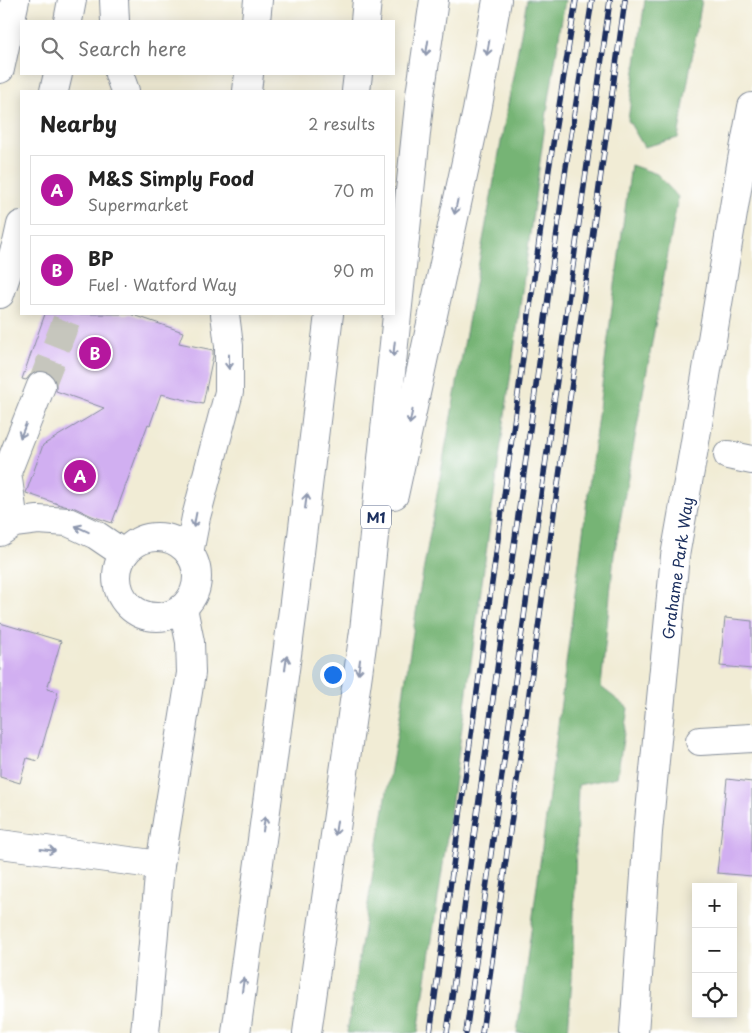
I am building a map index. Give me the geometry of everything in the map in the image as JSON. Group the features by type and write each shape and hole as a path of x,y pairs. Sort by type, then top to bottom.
{"main road":[{"path":"0,69 15,0"},
{"path":"68,20 72,0"},
{"path":"114,0 115,20"},
{"path":"256,20 258,0"},
{"path":"365,20 367,0"},
{"name":"M1","path":"307,1033 364,631 420,95 434,0"},
{"name":"M1","path":"364,631 477,110 497,0"},
{"path":"54,90 58,75"},
{"path":"119,75 125,90"},
{"path":"247,90 249,75"},
{"path":"356,90 358,75"},
{"name":"Grahame Park Way","path":"634,1033 648,832 675,556 746,166 752,107"},
{"path":"0,294 20,230"},
{"path":"190,552 196,517 229,392 229,346 225,315"},
{"path":"236,1033 290,630 329,315"},
{"path":"41,386 7,472 7,527 38,520 68,522 96,535 124,554"},
{"path":"156,536 169,538 180,544 190,552 196,567 197,582 193,596 183,608 172,614 160,617 147,616 135,611 119,591 118,566 124,554 133,545 144,539 156,536"},
{"path":"145,1033 160,865 191,673 190,642 183,608"},
{"path":"700,741 752,738"},
{"path":"0,844 160,865"}],"green space":[{"path":"527,0 565,0 546,118 445,851 418,1033 347,1033 418,600"},
{"path":"645,0 702,0 678,138 644,147 628,120"},
{"path":"631,165 657,174 678,197 614,555 601,687 628,708 617,777 578,785 572,978 568,1033 517,1033 602,382"}],"building":[{"path":"45,315 134,315 183,332 179,343 213,350 203,404 161,394 150,425 148,424 112,523 75,508 26,493 43,445 104,408 56,391 56,383 53,377 46,371 38,371 31,374 26,380 22,379"},
{"path":"725,618 752,621 752,669 720,666"},
{"path":"0,623 61,641 47,689 58,692 38,761 27,758 20,783 0,777"},
{"path":"727,779 752,782 752,876 717,873"}],"tunnel":[{"path":"41,386 69,315"}],"railway":[{"path":"430,1033 549,169 576,0"},
{"path":"447,1033 566,167 592,0"},
{"path":"466,1033 610,0"},
{"path":"482,1033 625,0"}],"place":[{"name":"BP","path":"95,353"},
{"name":"M&S Simply Food","path":"80,476"}]}
